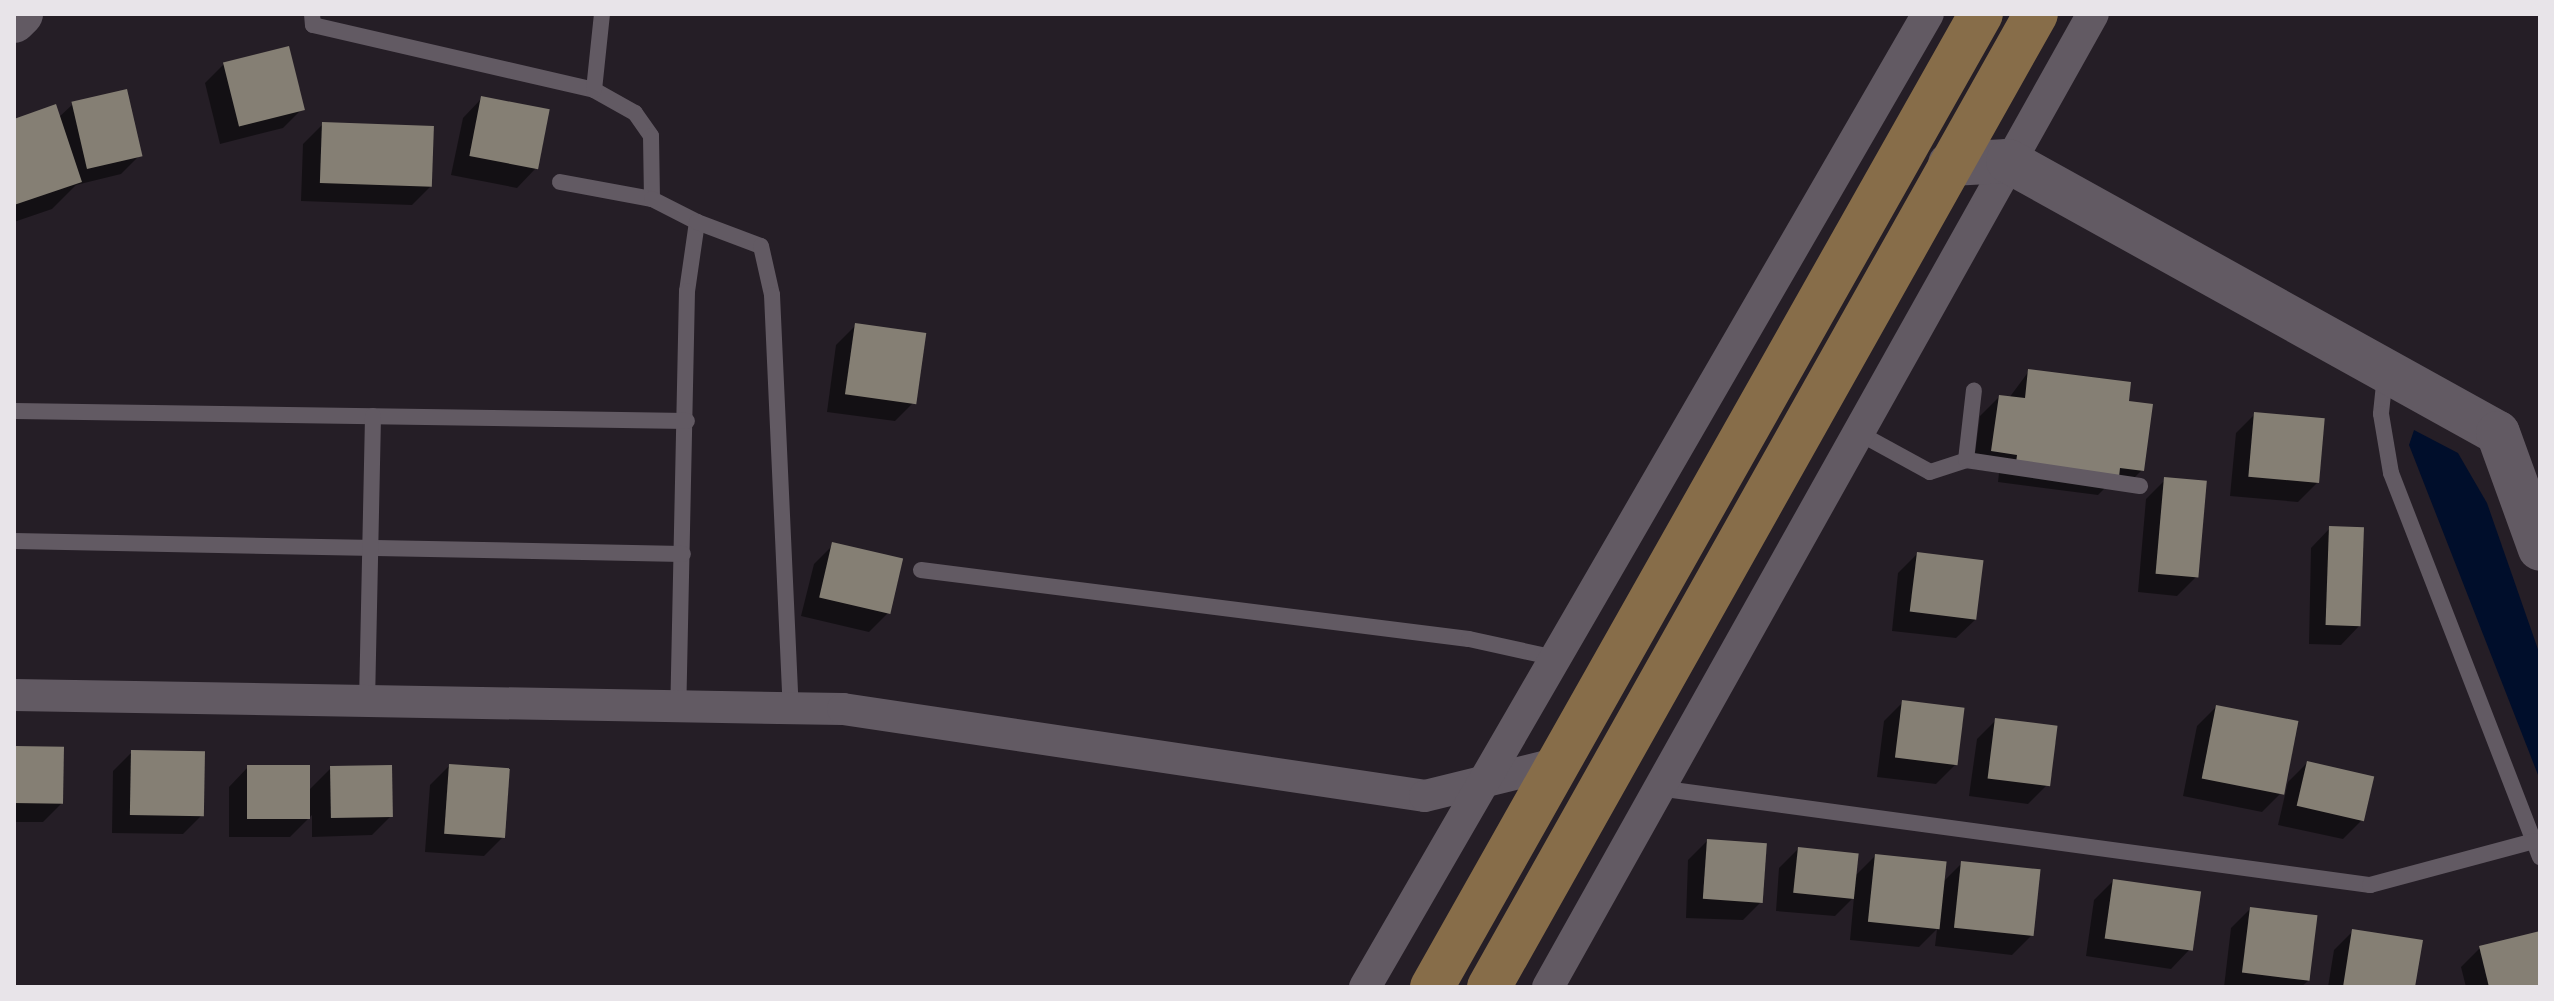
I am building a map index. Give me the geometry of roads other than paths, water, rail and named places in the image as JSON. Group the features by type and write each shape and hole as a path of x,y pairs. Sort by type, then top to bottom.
{"main road":[{"path":"1432,987 1981,14"},
{"path":"1489,987 2036,14"}],"street":[{"path":"14,21 21,14"},
{"path":"1365,987 1551,657 1928,14"},
{"path":"1555,986 1658,788 2093,14"},
{"path":"1866,124 1950,164 2008,161 2386,366 2498,433 2540,549"},
{"path":"14,695 678,709 843,709 1425,796 1559,763"}],"lane":[{"path":"312,14 313,25 594,90 635,113 651,136 652,199"},
{"path":"594,90 602,14"},
{"path":"560,182 652,199 697,222 761,246 772,295 791,709"},
{"path":"678,709 687,421 687,291 697,222"},
{"path":"1658,788 2370,885 2537,849 2391,473 2381,414 2386,366"},
{"path":"1966,460 1974,390"},
{"path":"14,411 687,421"},
{"path":"367,703 373,416"},
{"path":"1857,432 1930,472 1966,460 2140,486"},
{"path":"14,541 683,554"},
{"path":"921,570 1469,639 1551,657"}],"water":[{"path":"2414,430 2458,453 2487,503 2540,655 2540,780 2409,445"}]}
